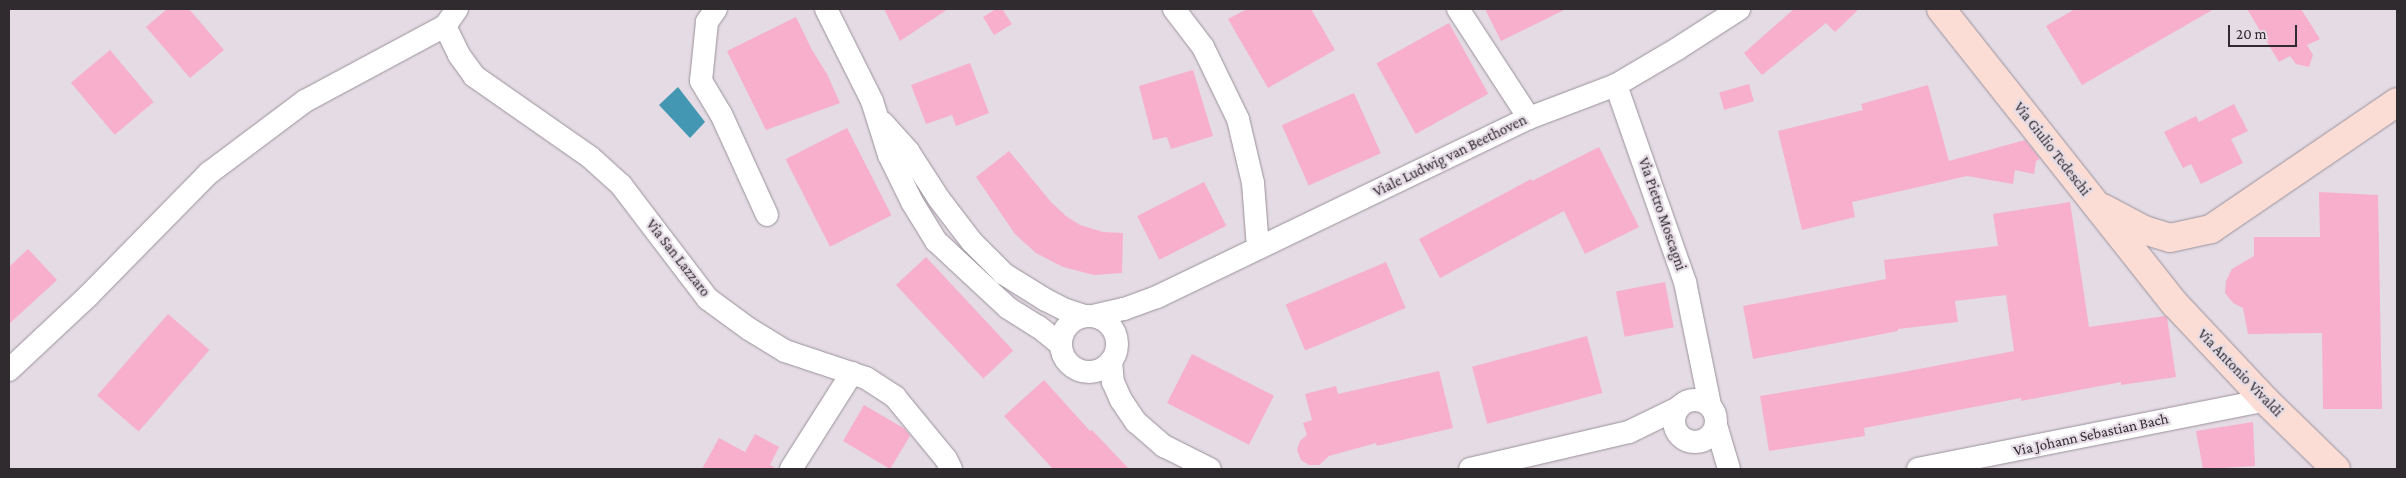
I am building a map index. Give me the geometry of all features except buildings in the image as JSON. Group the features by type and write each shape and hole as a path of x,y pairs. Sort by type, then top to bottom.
{"street":[{"path":"716,9 707,22 701,81 720,114 767,215"},
{"path":"826,9 879,119 889,155 912,202 936,241 1008,308 1039,328 1060,345"},
{"path":"1174,9 1203,47 1238,119 1252,183 1258,248"},
{"path":"1458,9 1530,118"},
{"name":"Viale Ludwig van Beethoven","path":"1089,316 1124,309 1157,297 1530,118 1616,84 1677,50 1739,9"},
{"name":"Via Giulio Tedeschi","path":"1941,9 2095,203 2144,230 2170,238 2211,229 2397,102"},
{"path":"9,370 88,296 209,172 305,101 451,18"},
{"name":"Via San Lazzaro","path":"451,18 459,55 474,76 590,157 621,185 708,299 749,329 785,351 866,378 895,397 945,466"},
{"name":"Via Pietro Moscagni","path":"1616,84 1685,282 1713,415 1729,469"},
{"path":"879,119 908,151 939,198 972,242 1004,274 1066,310 1089,316 1108,324 1114,331 1114,382 1136,422 1164,446 1210,469"},
{"name":"Via Antonio Vivaldi","path":"2095,203 2126,245 2150,271 2175,304 2265,400 2336,469"},
{"path":"2150,271 2157,248 2170,238"},
{"name":"Viale Ludwig van Beethoven","path":"1114,354 1137,316 1157,297"},
{"path":"1089,316 1070,322 1062,336 1060,345 1062,354 1068,362 1085,371 1094,371 1114,354"},
{"name":"Via Pietro Moscagni","path":"1681,406 1700,346"},
{"path":"791,469 852,373"},
{"path":"1470,469 1629,432 1697,400 1713,415 1710,437 1697,443"},
{"name":"Via Johann Sebastian Bach","path":"1918,469 2265,400"},
{"path":"1681,406 1674,421 1675,428 1684,440 1697,443 1720,469"}],"water":[{"path":"678,87 705,122 690,138 659,105"}]}
